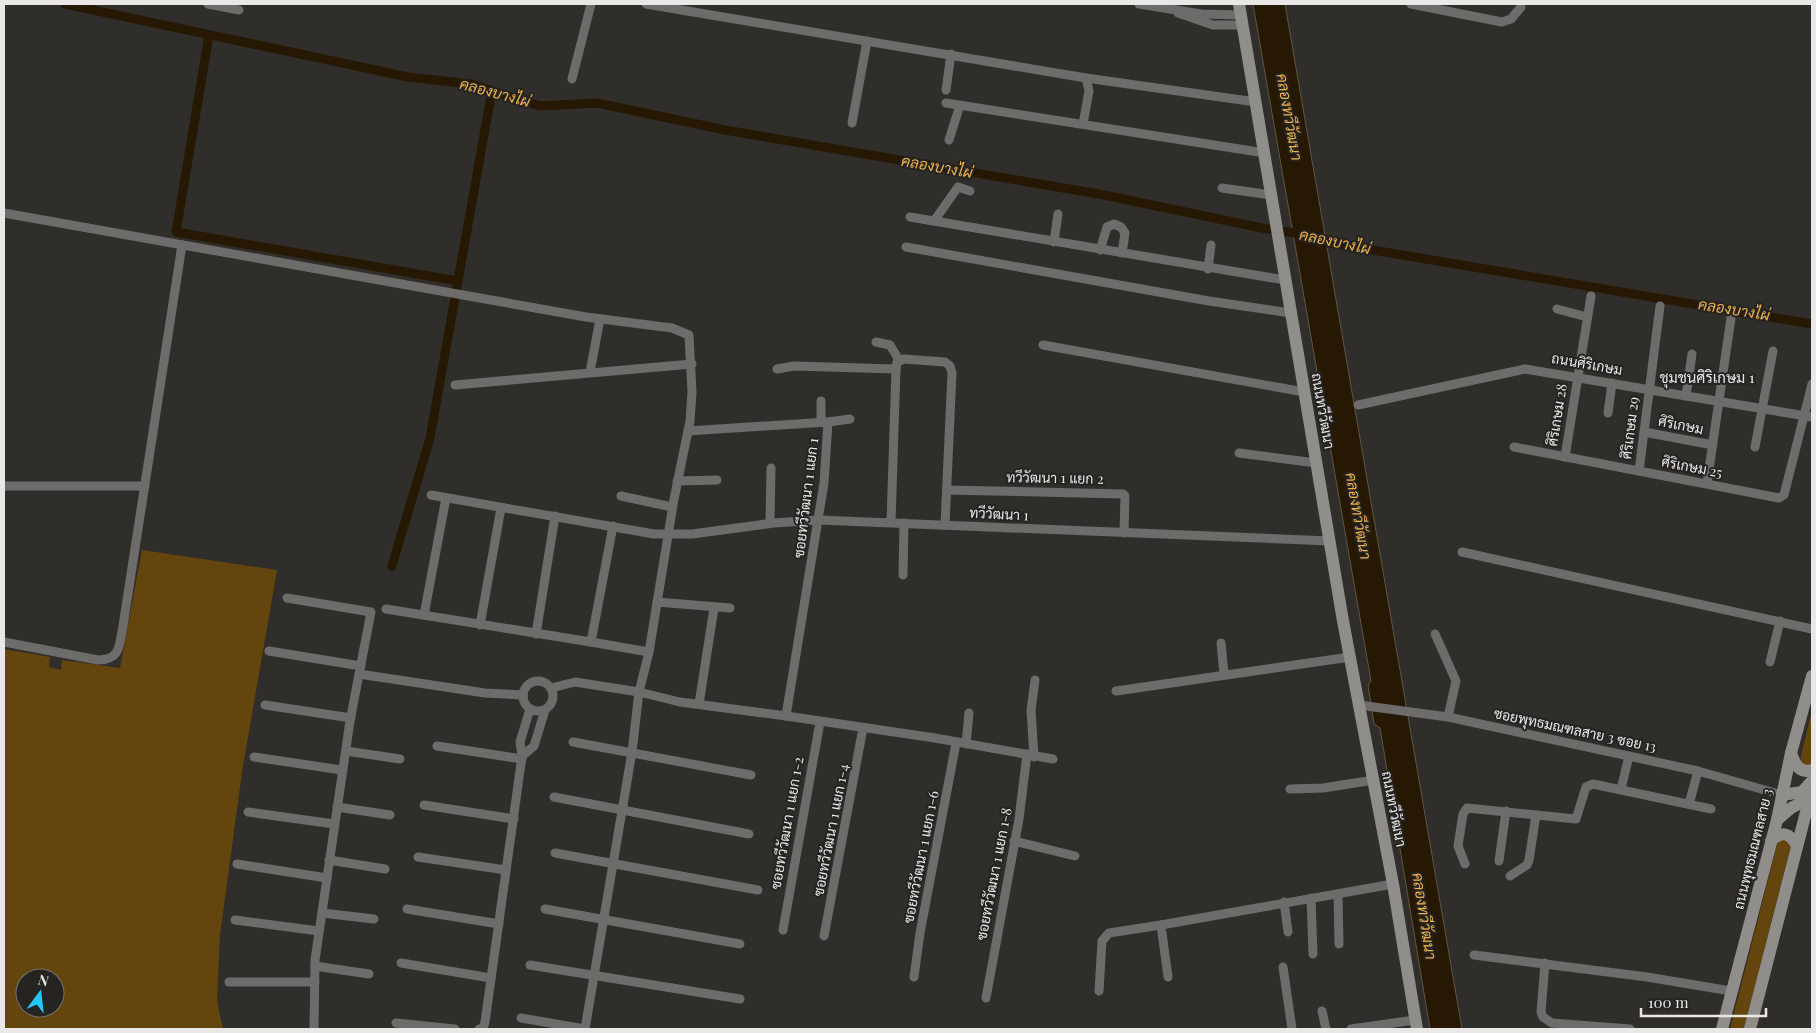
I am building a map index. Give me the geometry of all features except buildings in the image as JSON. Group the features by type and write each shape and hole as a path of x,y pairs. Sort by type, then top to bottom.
{"main road":[{"name":"ถนนทวีวัฒนา","path":"1241,14 1316,463 1350,657 1394,884 1416,1024"},
{"name":"ถนนพุทธมณฑลสาย 3","path":"1722,1029 1777,820 1791,752 1812,676"},
{"path":"1791,752 1797,767 1802,771 1812,770"},
{"path":"1782,795 1802,792 1812,782"},
{"path":"1777,820 1811,795"},
{"path":"1750,1029 1811,795"},
{"path":"1771,841 1777,835 1783,834 1792,837 1798,846"}],"street":[{"path":"208,4 239,10"},
{"path":"572,79 591,4"},
{"path":"646,4 1086,78 1256,102"},
{"path":"1139,4 1171,10 1213,25 1241,14"},
{"path":"1411,4 1502,22 1511,19 1521,7"},
{"path":"852,123 867,41"},
{"path":"946,90 951,54"},
{"path":"1083,124 1089,91 1086,78"},
{"path":"946,103 1264,153"},
{"path":"949,140 960,105"},
{"path":"934,221 958,187 970,190"},
{"path":"1222,188 1271,194"},
{"path":"4,213 600,319 681,330 689,336 692,392 688,431 672,507 649,652 639,692 632,752 585,1029 521,1018"},
{"path":"1054,242 1058,214"},
{"path":"910,217 1208,269 1285,280"},
{"path":"1100,250 1107,227 1114,224 1121,227 1125,232 1122,253"},
{"path":"4,642 98,660 109,660 115,656 122,626 145,486 182,244"},
{"path":"1208,269 1211,245"},
{"path":"906,247 1209,301 1291,313"},
{"name":"ศิริเกษม 28","path":"1565,457 1591,296"},
{"name":"ศิริเกษม 29","path":"1639,471 1660,306"},
{"path":"1557,309 1587,317"},
{"path":"1707,483 1731,318"},
{"path":"590,372 600,319"},
{"path":"876,342 890,345 897,365 891,522"},
{"path":"1043,345 1304,392"},
{"path":"1755,447 1764,408 1773,351"},
{"path":"1686,396 1692,354"},
{"path":"777,369 794,366 897,365 904,359 945,362 950,366 952,373 946,525"},
{"path":"455,385 692,364"},
{"name":"ถนนศิริเกษม","path":"1358,405 1525,368 1808,416"},
{"path":"1608,413 1612,383"},
{"path":"1808,416 1812,384"},
{"path":"821,401 825,422 850,419"},
{"name":"ศิริเกษม 25","path":"1514,447 1707,483 1774,498 1781,497 1808,416"},
{"name":"ซอยทวีวัฒนา 1 แยก 1","path":"688,431 825,422 827,457 786,716"},
{"name":"ศิริเกษม","path":"1644,432 1713,445"},
{"path":"1238,453 1316,463"},
{"path":"770,523 771,468"},
{"path":"677,482 717,480"},
{"path":"4,486 145,486"},
{"name":"ทวีวัฒนา 1 แยก 2","path":"947,490 1123,494 1124,533"},
{"name":"ทวีวัฒนา 1","path":"431,495 654,534 692,534 770,523 818,520 1330,541"},
{"path":"621,496 672,507"},
{"path":"424,615 446,498"},
{"path":"480,625 501,508"},
{"path":"536,634 555,516"},
{"path":"902,576 904,523"},
{"path":"591,642 612,526"},
{"path":"1462,552 1812,629"},
{"path":"287,598 371,612 350,718 319,931 315,966 314,1029"},
{"path":"657,602 730,608"},
{"path":"699,704 714,608"},
{"path":"386,609 649,652"},
{"path":"1770,662 1780,621"},
{"path":"1435,634 1456,681 1448,717"},
{"path":"1221,643 1224,674"},
{"path":"269,651 484,693 523,695"},
{"path":"1116,691 1350,657"},
{"name":"ซอยทวีวัฒนา 1 แยก 1-8","path":"986,998 1030,755 1031,710 1035,680"},
{"path":"522,758 534,746 545,710 553,699 551,688 545,682 535,681 526,687 523,695 524,702 530,709 536,711 545,710"},
{"path":"551,688 575,682 699,704 961,743 1053,759"},
{"path":"265,705 350,718"},
{"name":"ซอยพุทธมณฑลสาย 3 ซอย 13","path":"1359,705 1418,711 1448,717 1698,771 1782,795"},
{"path":"480,1029 483,1028 485,1022 514,819 522,758 520,742 530,709"},
{"name":"ซอยทวีวัฒนา 1 แยก 1-6","path":"914,977 920,933 969,714"},
{"name":"ซอยทวีวัฒนา 1 แยก 1-2","path":"783,930 820,722"},
{"name":"ซอยทวีวัฒนา 1 แยก 1-4","path":"824,936 863,728"},
{"path":"573,742 751,775"},
{"path":"437,746 522,758"},
{"path":"346,750 400,759"},
{"path":"1621,789 1629,756"},
{"path":"254,757 342,770"},
{"path":"1689,804 1698,771"},
{"path":"1290,790 1323,788 1374,780"},
{"path":"1464,864 1458,846 1464,810 1473,808 1576,819 1586,787 1589,784 1711,808"},
{"path":"554,797 749,834"},
{"path":"424,805 514,819"},
{"path":"337,806 390,815"},
{"path":"1499,861 1506,811"},
{"path":"248,812 334,824"},
{"path":"1510,876 1527,865 1536,815"},
{"path":"1014,841 1075,856"},
{"path":"556,853 758,890"},
{"path":"418,857 506,870"},
{"path":"329,860 385,869"},
{"path":"237,864 327,878"},
{"path":"1099,991 1104,937 1109,933 1394,884"},
{"path":"1338,894 1339,944"},
{"path":"1311,898 1313,954"},
{"path":"1284,902 1288,932"},
{"path":"407,909 499,924"},
{"path":"545,909 740,944"},
{"path":"322,913 374,919"},
{"path":"234,920 319,931"},
{"path":"1161,925 1168,977"},
{"path":"1474,955 1545,963 1731,992"},
{"path":"401,963 491,978"},
{"path":"1545,963 1541,1012 1546,1020 1630,1029"},
{"path":"530,965 740,999"},
{"path":"315,966 369,974"},
{"path":"1283,967 1292,1029"},
{"path":"229,982 315,982"},
{"path":"1322,1010 1326,1029"},
{"path":"396,1023 406,1027 455,1029"},
{"path":"1351,1029 1416,1024"}],"shaded area":[{"path":"142,550 277,570 242,772 220,935 217,1001 223,1029 4,1029 4,649 50,657 49,667 61,670 62,660 120,668"},
{"path":"1812,710 1812,764 1809,769 1801,763 1801,756"},
{"path":"1784,838 1791,845 1744,1029 1730,1029 1778,841"}],"water":[{"name":"คลองทวีวัฒนา","path":"1253,4 1285,4 1462,1029 1430,1029 1380,728 1374,724 1368,685 1371,681"}],"waterway":[{"name":"คลองบางไผ่","path":"65,4 408,77 471,84 540,106 597,103 725,130 1104,195 1262,228 1301,234"},
{"path":"209,35 176,232 458,281"},
{"path":"392,566 430,438 492,90"},
{"name":"คลองบางไผ่","path":"1316,237 1331,243 1812,324"}],"district":[{"name":"ชุมชนศิริเกษม 1","path":"1707,378"}]}
